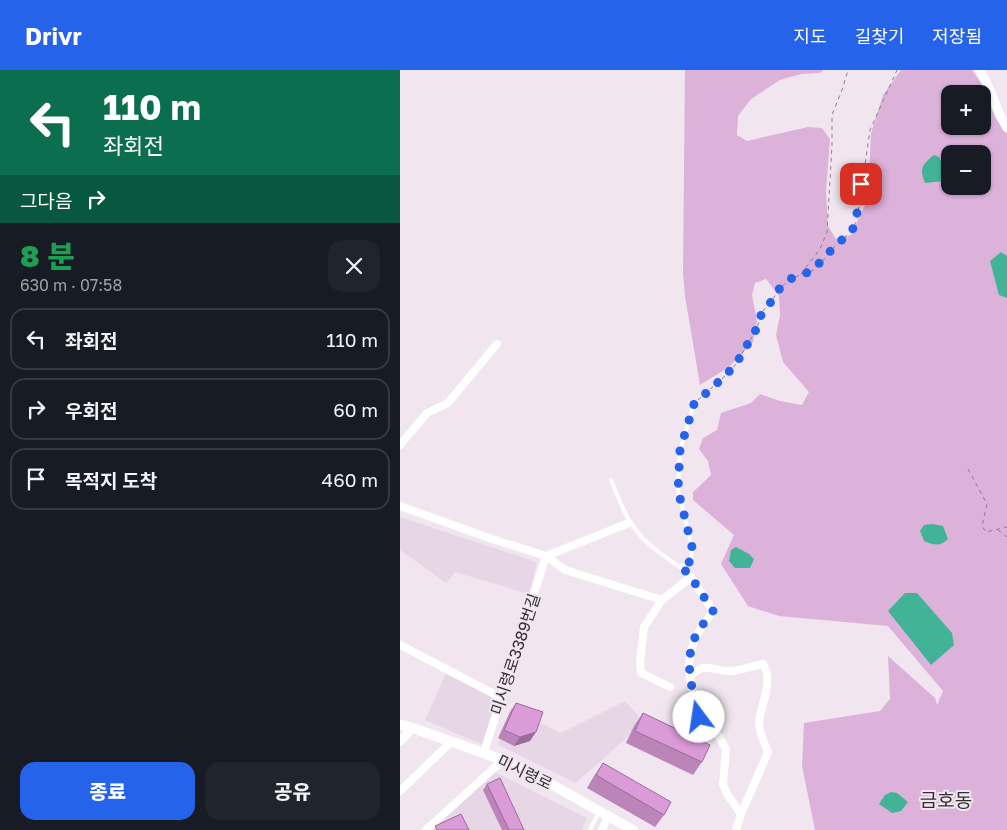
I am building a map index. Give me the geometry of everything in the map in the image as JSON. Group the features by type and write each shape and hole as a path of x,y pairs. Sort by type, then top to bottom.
{"main road":[{"name":"미시령로","path":"400,720 405,726 484,752 533,774 633,830"}],"street":[{"path":"979,70 985,78 999,116 1007,128"},
{"path":"400,445 427,413 448,403 497,344"},
{"path":"400,506 546,556 565,570 662,600"},
{"path":"546,556 630,523"},
{"name":"미시령로3389번길","path":"484,752 546,556"},
{"path":"670,687 642,673 640,662 644,626 662,600 691,577 713,611 694,640 689,664 690,676 699,717 718,734 726,749 723,784 726,794 741,814"},
{"path":"400,645 502,698"},
{"path":"690,676 698,668 705,667 730,671 763,664 766,668 767,680 759,724 762,739 768,752 736,830"},
{"path":"400,741 408,732 405,726"},
{"path":"400,791 448,745"},
{"path":"426,830 503,760"},
{"path":"602,830 604,815"}],"lane":[{"path":"681,566 688,564 691,559 692,547 678,490 680,450 694,404"},
{"path":"611,480 630,523 659,552 681,566 691,577"},
{"path":"590,830 604,815"}],"path":[{"path":"801,275 820,249 827,232 832,115 848,70"},
{"path":"694,404 736,364 757,328 762,312 780,288 792,278 812,271 852,231 856,220 870,130 897,70"},
{"path":"968,469 987,504 982,526 986,532 1007,527"},
{"path":"997,530 1007,537"}],"shaded area":[{"path":"685,70 823,70 820,73 801,74 780,80 751,99 738,116 737,135 747,141 808,127 822,128 830,139 826,192 828,226 836,239 851,235 868,199 871,133 883,95 901,70 972,70 982,85 941,85 941,135 991,135 991,107 995,117 1007,133 1007,830 815,830 802,766 804,723 880,711 890,699 888,656 935,698 937,705 943,691 888,626 779,616 748,606 721,564 734,535 693,500 693,492 711,475 708,461 699,449 703,438 717,430 721,413 751,403 760,394 780,401 802,405 809,392 783,362 776,335 780,315 779,296 766,279 755,283 752,295 757,321 753,342 729,367 700,385 683,273"},
{"path":"934,155 939,157 941,162 941,181 925,183 922,170 927,161"},
{"path":"1001,252 1007,256 1007,298 999,295 990,261"},
{"path":"400,517 537,562 529,594 455,572 446,583 400,550"},
{"path":"924,525 943,526 948,539 937,544 924,541 920,531"},
{"path":"736,547 754,559 750,568 735,568 729,561 731,550"},
{"path":"905,593 917,593 952,633 954,645 931,665 888,611"},
{"path":"446,674 498,700 484,745 425,720"},
{"path":"625,701 644,722 576,783 498,745 511,708 561,733"},
{"path":"495,772 587,818 582,830 430,830"},
{"path":"891,792 897,793 908,802 901,811 892,813 879,804 885,795"}],"building":[{"path":"516,703 543,712 536,732 520,737 504,730"},
{"path":"643,713 710,745 702,762 635,731"},
{"path":"603,763 671,802 664,815 596,775"},
{"path":"500,778 524,830 509,830 487,784"},
{"path":"461,814 469,830 437,830 435,826"}],"district":[{"name":"금호동","path":"946,800"}],"route":[{"path":"699,717 691,683 689,664 694,640 713,611 691,577 681,566 688,564 691,559 692,547 678,490 680,450 684,434 694,404 736,364 757,328 762,312 782,285 792,278 812,271 852,231 856,220 861,184"}]}
